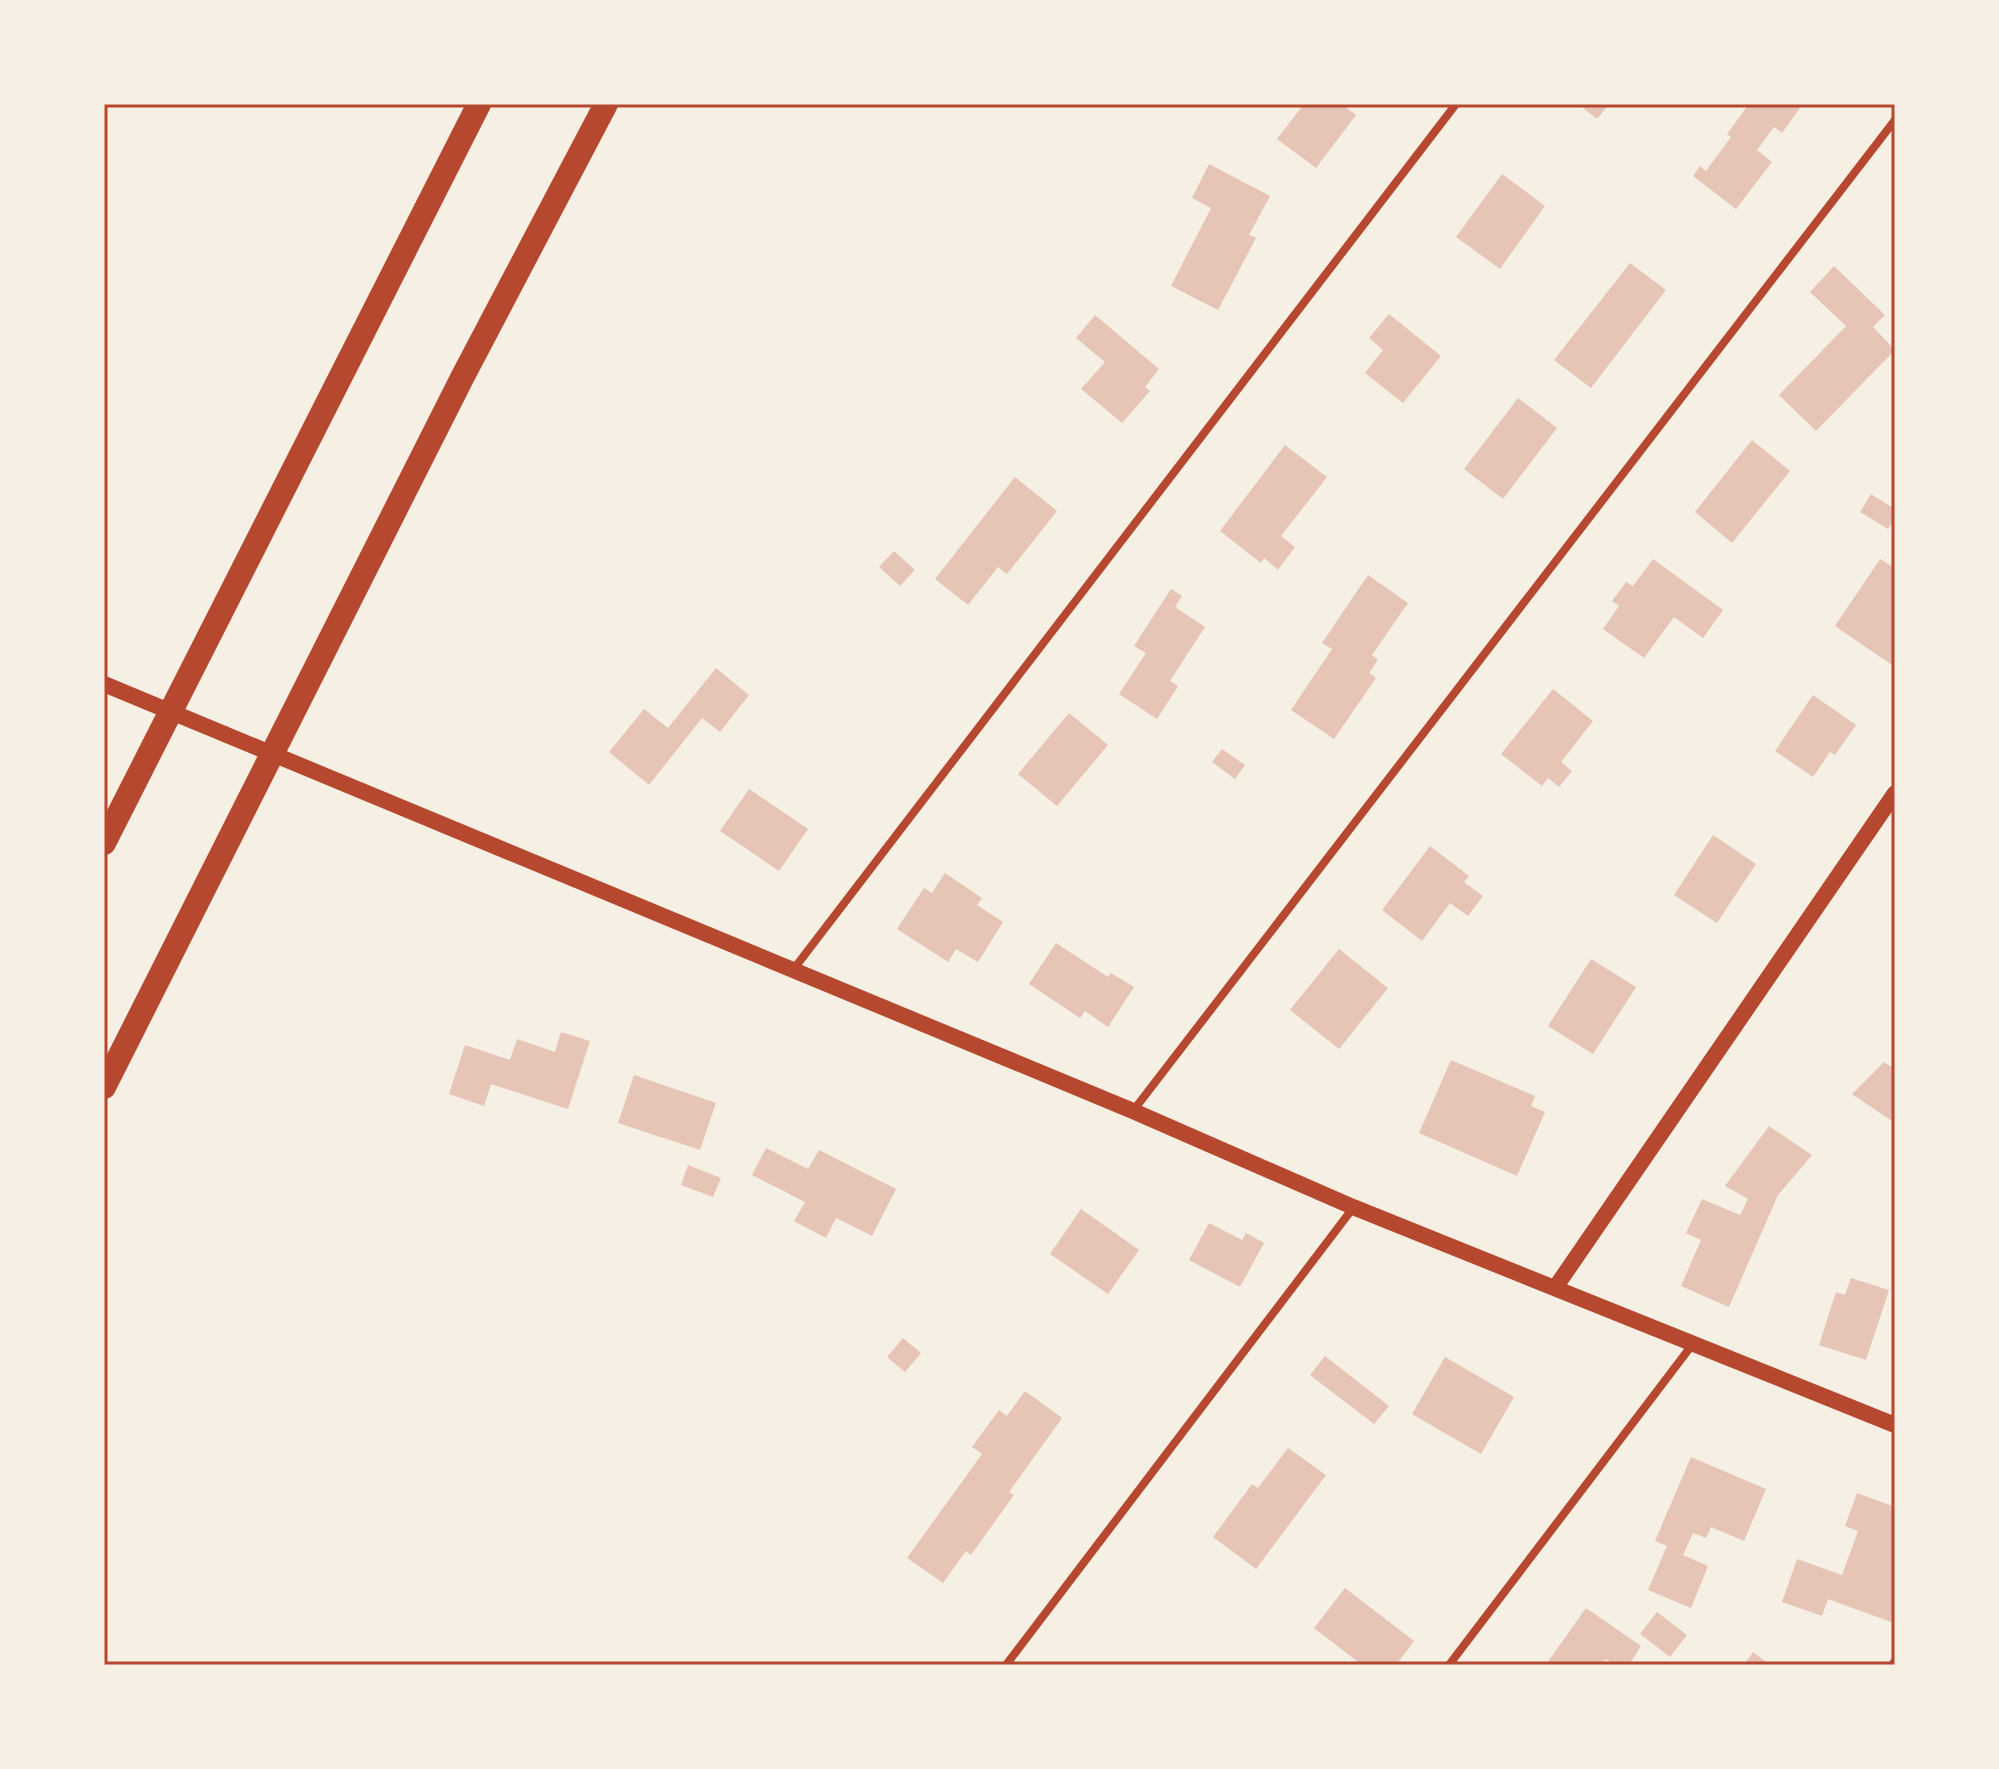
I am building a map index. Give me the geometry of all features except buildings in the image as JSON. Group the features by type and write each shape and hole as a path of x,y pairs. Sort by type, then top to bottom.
{"highway":[{"path":"104,843 479,104"},
{"path":"104,1087 463,376 606,104"}],"main road":[{"path":"104,684 1133,1111 1353,1207 1895,1425"},
{"path":"1555,1288 1895,793"}],"street":[{"path":"793,970 1456,104"},
{"path":"1133,1111 1895,120"},
{"path":"1006,1665 1353,1207"},
{"path":"1449,1665 1692,1345"}]}
